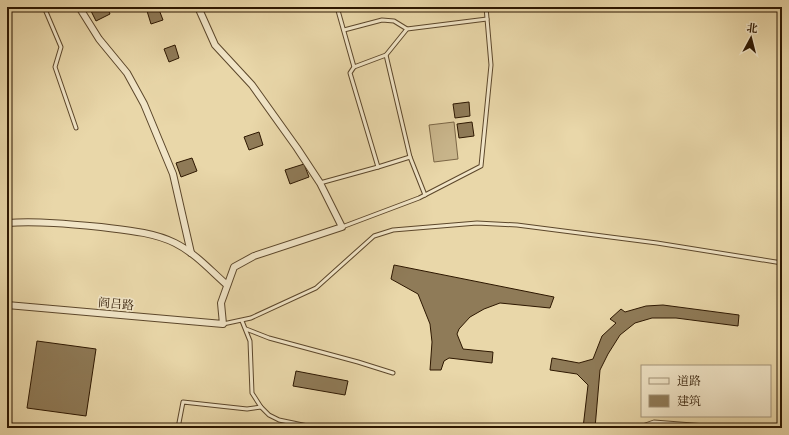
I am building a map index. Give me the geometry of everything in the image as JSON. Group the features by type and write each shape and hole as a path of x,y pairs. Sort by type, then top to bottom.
{"street":[{"path":"79,7 99,39 127,73 144,104 173,174 191,253"},
{"path":"198,7 215,45 252,85 320,183 342,227 254,256 234,267 221,303 223,324"},
{"path":"7,223 23,222 70,225 128,231 160,238 174,243 191,253 226,287"},
{"name":"阎吕路","path":"7,305 223,324"}],"lane":[{"path":"44,7 61,47 55,67 76,128"},
{"path":"337,7 354,67"},
{"path":"342,227 425,195 482,166 491,65 486,7"},
{"path":"344,30 382,20 394,21 407,29 487,19"},
{"path":"378,167 350,73 354,67 386,55 407,29"},
{"path":"386,55 410,157 425,195"},
{"path":"320,183 410,157"},
{"path":"223,324 251,318 280,306 316,288 374,236 392,230 477,223 517,225 657,243 782,263"},
{"path":"242,321 250,340 252,393 261,407 269,415 279,420 317,428"},
{"path":"246,329 269,338 393,373"},
{"path":"178,428 183,402 246,409 261,407"},
{"path":"637,428 654,422 731,428"},
{"path":"395,428 411,428"}],"shaded area":[{"path":"454,122 458,159 434,162 429,125"}],"building":[{"path":"93,7 107,7 110,14 96,21 90,9"},
{"path":"158,7 163,20 151,24 147,11"},
{"path":"175,45 179,58 169,62 164,49"},
{"path":"469,102 470,116 455,118 453,104"},
{"path":"472,122 474,136 459,138 457,124"},
{"path":"259,132 263,145 249,150 244,137"},
{"path":"192,158 197,171 181,177 176,163"},
{"path":"304,164 309,177 290,184 285,170"},
{"path":"394,265 554,297 550,308 500,303 484,309 470,317 459,329 457,334 463,349 493,352 492,363 449,358 444,361 441,370 430,370 432,342 430,324 418,294 391,279"},
{"path":"663,305 739,315 738,326 676,318 652,318 635,323 620,335 600,370 595,428 583,428 588,385 577,374 550,370 552,358 579,363 593,359 602,336 616,323 610,319 621,309 625,312 646,306"},
{"path":"37,341 96,349 86,416 27,408"},
{"path":"296,371 348,381 345,395 293,386"}]}
